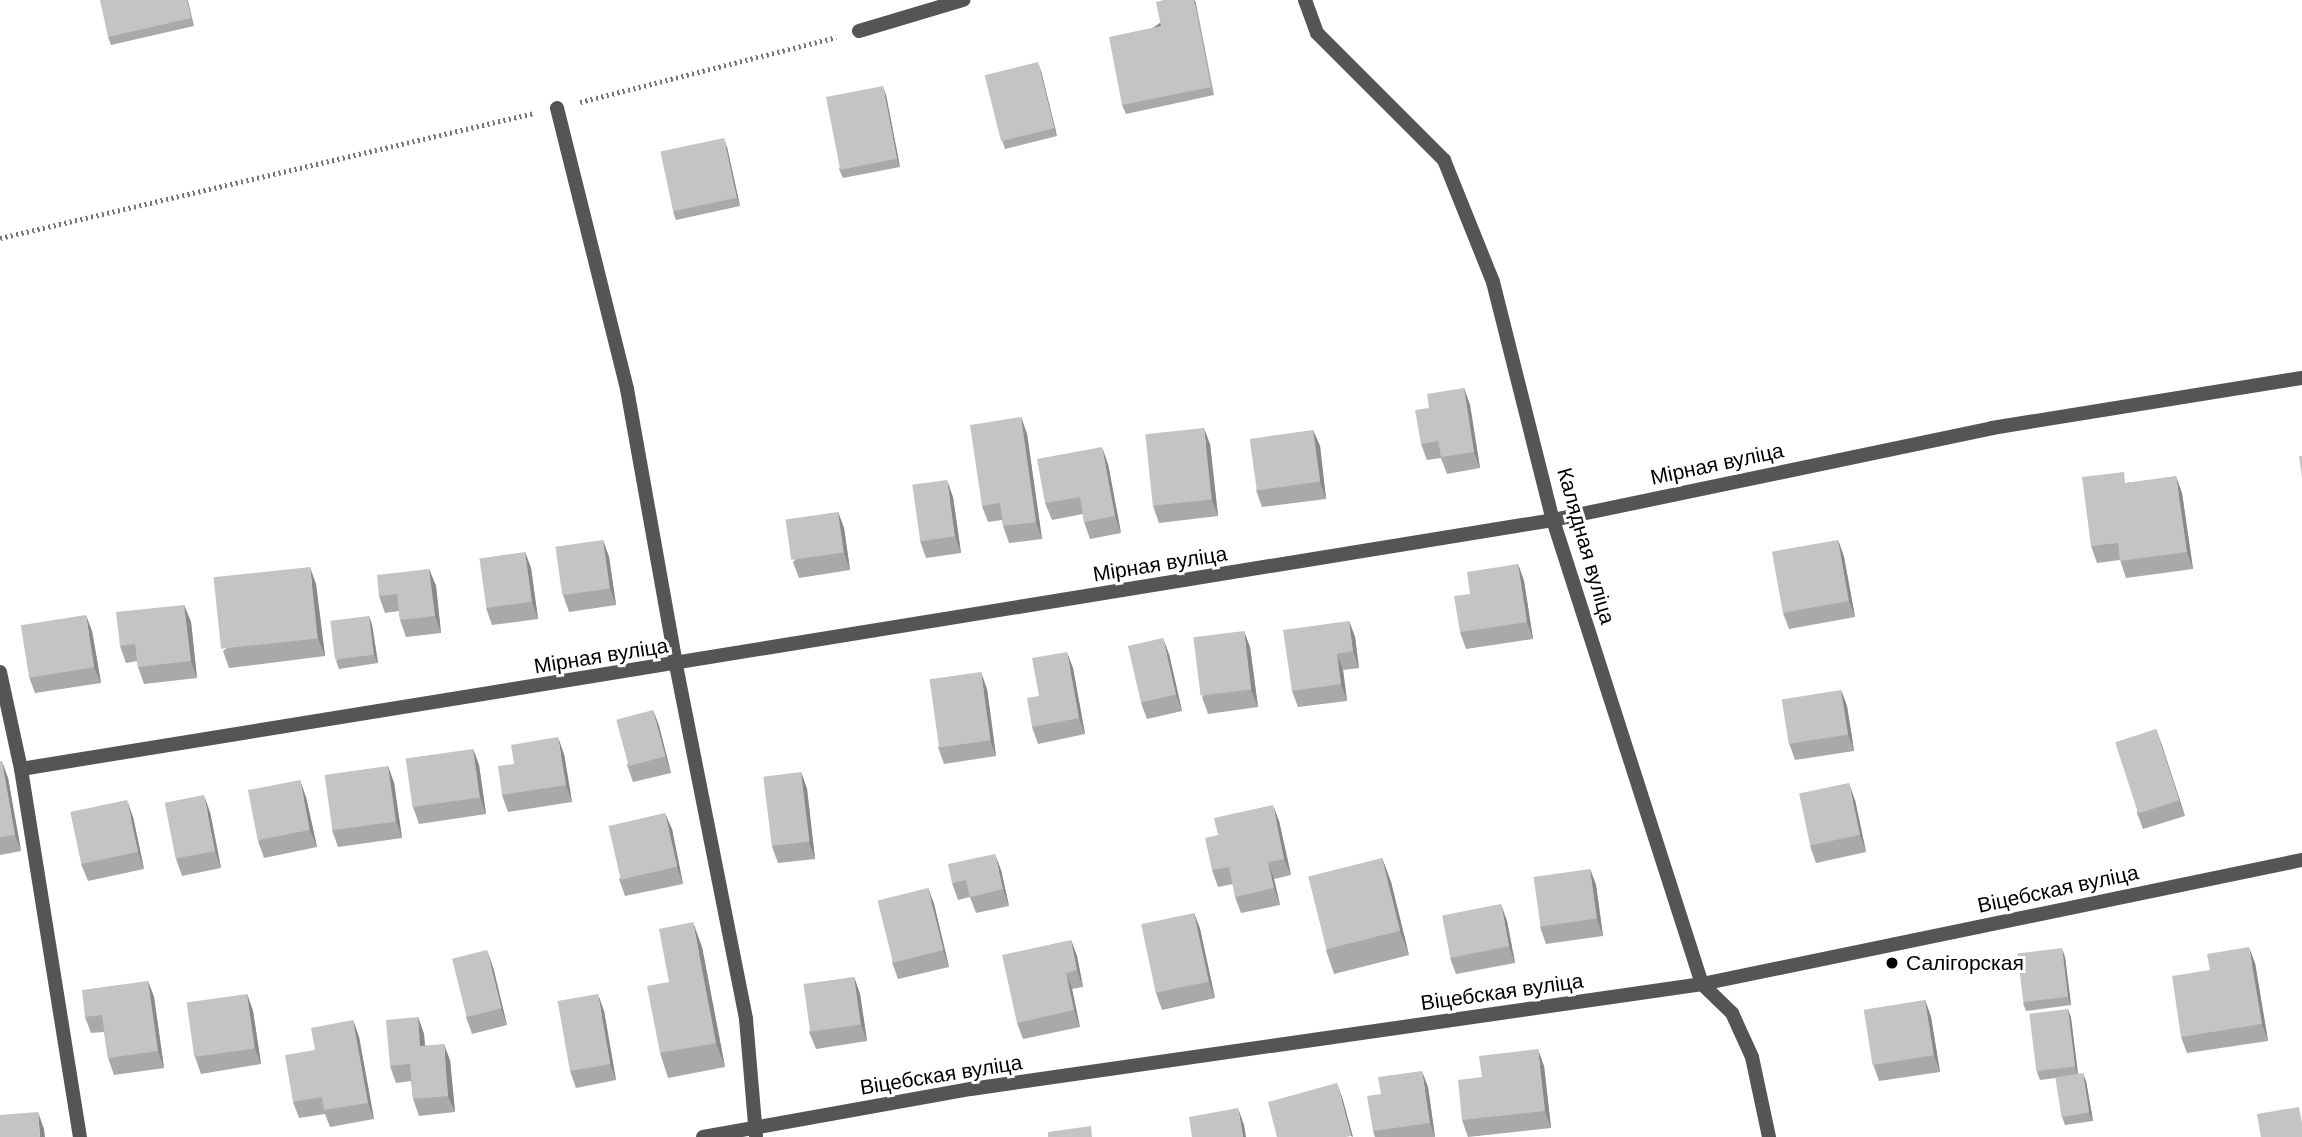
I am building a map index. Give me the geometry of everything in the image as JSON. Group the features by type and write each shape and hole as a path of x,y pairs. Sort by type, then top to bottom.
{"street":[{"path":"859,31 963,0"},
{"name":"Калядная вуліца","path":"1304,0 1317,33 1444,160 1493,282 1553,520 1702,985 1732,1013 1752,1057 1769,1137"},
{"path":"557,108 627,389 676,665 746,1019 755,1133"},
{"name":"Мірная вуліца","path":"21,769 676,665 1553,520 1992,428 2302,378"},
{"path":"0,671 21,769 80,1137"},
{"name":"Віцебская вуліца","path":"703,1137 755,1133 971,1089 1702,985 2302,860"}],"path":[{"path":"0,238 557,108 859,31"}],"building":[{"path":"100,0 187,0 191,18 108,37"},
{"path":"1194,0 1211,87 1122,105 1109,37 1161,26 1156,2"},
{"path":"1038,62 1054,128 1001,141 985,75"},
{"path":"883,86 897,159 840,170 826,97"},
{"path":"724,138 737,198 673,211 660,152"},
{"path":"1464,388 1474,452 1441,457 1438,441 1421,444 1415,410 1429,408 1427,394"},
{"path":"1021,417 1036,522 1003,526 1000,503 982,506 970,425"},
{"path":"1204,428 1212,500 1153,506 1145,434"},
{"path":"1313,430 1320,481 1257,490 1250,439"},
{"path":"1102,447 1115,516 1084,522 1080,497 1045,503 1037,459"},
{"path":"2299,456 2302,456 2302,478"},
{"path":"2124,472 2125,483 2176,476 2187,552 2120,561 2118,543 2091,546 2082,477"},
{"path":"947,480 955,536 920,541 912,485"},
{"path":"838,512 844,553 791,560 786,519"},
{"path":"603,540 610,589 562,595 555,547"},
{"path":"1838,540 1849,601 1783,613 1772,552"},
{"path":"525,552 532,602 486,608 479,558"},
{"path":"1518,564 1527,622 1460,632 1454,596 1470,594 1467,572"},
{"path":"310,567 318,639 221,649 214,577"},
{"path":"429,569 435,616 400,620 397,594 379,596 377,575"},
{"path":"184,605 191,661 138,667 135,644 120,646 116,612"},
{"path":"86,615 94,667 29,678 21,625"},
{"path":"369,616 374,655 335,659 330,621"},
{"path":"1349,621 1353,651 1337,654 1341,684 1292,691 1283,630"},
{"path":"1244,631 1251,690 1201,696 1193,637"},
{"path":"1163,638 1176,695 1141,703 1128,646"},
{"path":"1067,652 1079,718 1032,727 1027,698 1039,696 1032,658"},
{"path":"981,672 991,740 939,748 930,679"},
{"path":"1841,690 1848,734 1789,744 1782,699"},
{"path":"653,710 665,756 629,766 616,720"},
{"path":"2156,729 2179,800 2138,814 2115,742"},
{"path":"558,737 566,785 502,795 498,766 514,764 511,745"},
{"path":"473,749 480,798 412,807 406,758"},
{"path":"0,761 15,835 0,837"},
{"path":"388,766 396,821 332,830 325,775"},
{"path":"801,772 810,841 772,846 763,777"},
{"path":"300,780 310,830 258,840 248,790"},
{"path":"1849,783 1860,835 1810,845 1799,794"},
{"path":"204,795 215,851 176,859 165,803"},
{"path":"127,800 138,852 81,864 70,812"},
{"path":"1273,805 1284,859 1268,862 1274,888 1235,897 1229,867 1212,870 1205,838 1218,835 1214,818"},
{"path":"665,813 677,867 621,880 608,826"},
{"path":"995,854 1003,889 970,897 966,880 952,883 948,864"},
{"path":"1382,858 1400,931 1326,949 1308,876"},
{"path":"1590,869 1597,919 1541,926 1534,877"},
{"path":"928,888 943,950 893,963 878,901"},
{"path":"1501,904 1509,946 1450,958 1442,915"},
{"path":"1194,913 1209,981 1156,993 1141,924"},
{"path":"693,922 716,1043 660,1053 647,986 669,982 659,929"},
{"path":"1071,940 1077,970 1066,973 1074,1010 1017,1023 1002,955"},
{"path":"2249,947 2262,1024 2181,1037 2172,976 2210,970 2207,954"},
{"path":"2062,948 2068,997 2023,1002 2017,953"},
{"path":"487,950 502,1008 467,1017 452,959"},
{"path":"854,977 861,1025 810,1032 803,984"},
{"path":"148,981 158,1051 108,1058 102,1015 85,1017 82,990"},
{"path":"247,994 255,1048 194,1057 187,1002"},
{"path":"598,994 610,1064 570,1071 558,1001"},
{"path":"1925,1000 1934,1055 1873,1065 1864,1010"},
{"path":"2068,1009 2075,1067 2036,1071 2029,1014"},
{"path":"418,1017 420,1046 444,1044 448,1096 413,1099 410,1064 390,1066 386,1020"},
{"path":"353,1020 368,1103 324,1110 322,1097 293,1102 285,1055 315,1050 311,1028"},
{"path":"1538,1049 1545,1111 1462,1120 1458,1080 1482,1077 1479,1056"},
{"path":"1422,1071 1430,1123 1373,1131 1367,1096 1381,1094 1378,1077"},
{"path":"2083,1073 2089,1113 2062,1117 2055,1077"},
{"path":"1337,1083 1351,1136 1277,1137 1268,1102"},
{"path":"2299,1107 2302,1137 2261,1137 2257,1114"},
{"path":"1238,1108 1243,1137 1192,1137 1189,1117"},
{"path":"38,1112 40,1137 0,1137 0,1115"},
{"path":"1091,1126 1092,1137 1048,1137 1048,1132"}],"place":[{"name":"Салігорская","path":"1892,963"}]}
